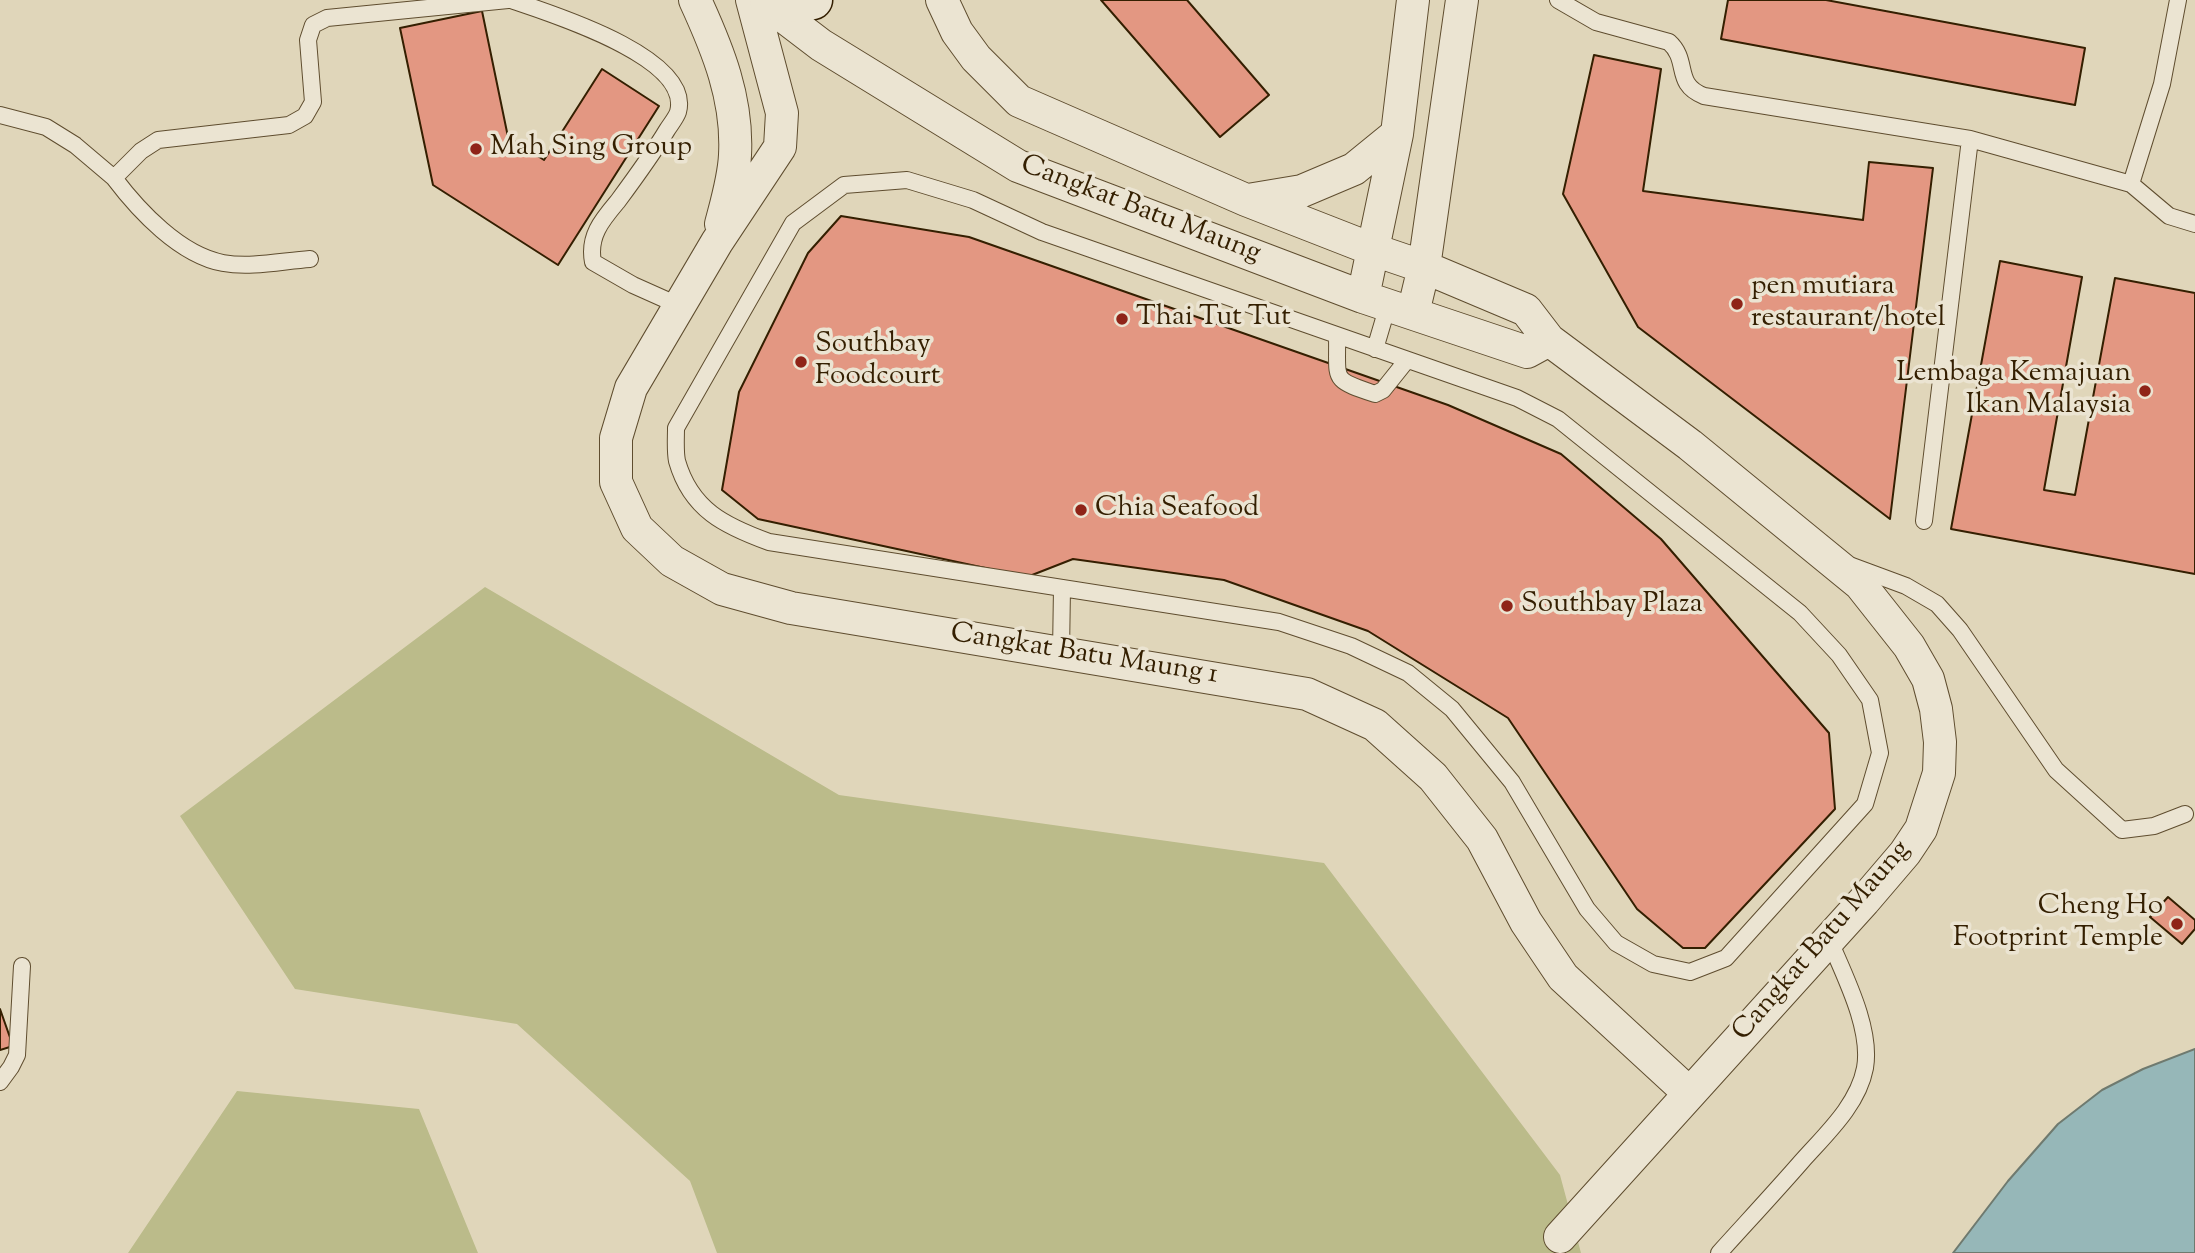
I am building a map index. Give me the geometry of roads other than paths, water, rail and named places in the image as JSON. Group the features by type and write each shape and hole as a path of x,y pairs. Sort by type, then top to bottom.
{"main road":[{"path":"769,0 800,3 813,0"}],"street":[{"name":"Cangkat Batu Maung 1","path":"695,0 719,51 729,88 735,127 735,157 717,242"},
{"name":"Cangkat Batu Maung 1","path":"752,0 782,113 780,148 717,242 631,388 616,438 616,482 637,528 672,561 722,589 790,608 1307,694 1375,725 1433,777 1482,839 1525,922 1563,977 1689,1093"},
{"name":"Cangkat Batu Maung","path":"762,0 821,45 1018,166 1388,305 1527,352 1549,340"},
{"name":"Cangkat Batu Maung","path":"942,0 957,32 976,58 1020,101 1246,200 1424,267 1527,310 1549,340 1690,445 1860,584 1909,646 1928,679 1936,709 1940,742 1939,773 1931,804 1920,829 1886,877 1560,1237"},
{"path":"1388,305 1374,250 1398,134 1413,0"},
{"path":"1388,305 1424,267 1462,0"},
{"path":"1246,200 1302,191 1323,183 1354,169 1398,134"}],"lane":[{"path":"114,178 141,151 158,140 289,125 305,116 313,102 308,40 313,25 327,18 509,0 607,36 651,61 667,74 678,91 678,112 634,180 597,228 591,250 593,262 633,285 680,306"},
{"path":"1558,0 1596,22 1669,42 1677,49 1681,57 1683,77 1687,86 1695,93 1970,139 2131,184 2169,216 2195,225"},
{"path":"2131,184 2162,85 2178,0"},
{"path":"0,115 46,127 75,145 114,178 138,210 202,256 223,263 244,264 310,259"},
{"path":"1924,521 1970,139"},
{"path":"907,180 973,200 1042,232 1337,335 1517,398 1558,419 1800,613 1839,655 1870,700 1880,753 1865,804 1726,958 1690,972 1653,964 1616,943 1587,909 1513,782 1452,709 1408,673 1351,646 1279,622 769,542 733,529 707,512 688,489 677,459 676,428 793,223 844,186 907,180"},
{"path":"1375,349 1388,305"},
{"path":"1337,335 1338,376 1343,384 1375,394 1383,390 1407,360"},
{"path":"1830,558 1906,586 1937,604 1960,630 2056,770 2122,830 2154,826 2185,814"},
{"path":"1061,652 1062,588"},
{"path":"1719,1253 1840,1118 1858,1090 1865,1066 1864,1033 1853,995 1829,939"},
{"path":"0,1082 17,1055 22,966"}],"water":[{"path":"2195,1049 2195,1253 1953,1253 2008,1181 2058,1124 2102,1090 2143,1069"}],"place":[{"name":"Mah Sing Group","path":"476,149"},
{"name":"pen mutiara restaurant/hotel","path":"1737,304"},
{"name":"Thai Tut Tut","path":"1122,319"},
{"name":"Southbay Foodcourt","path":"801,362"},
{"name":"Lembaga Kemajuan Ikan Malaysia","path":"2145,391"},
{"name":"Chia Seafood","path":"1081,510"},
{"name":"Southbay Plaza","path":"1507,606"},
{"name":"Cheng Ho Footprint Temple","path":"2177,924"}]}
